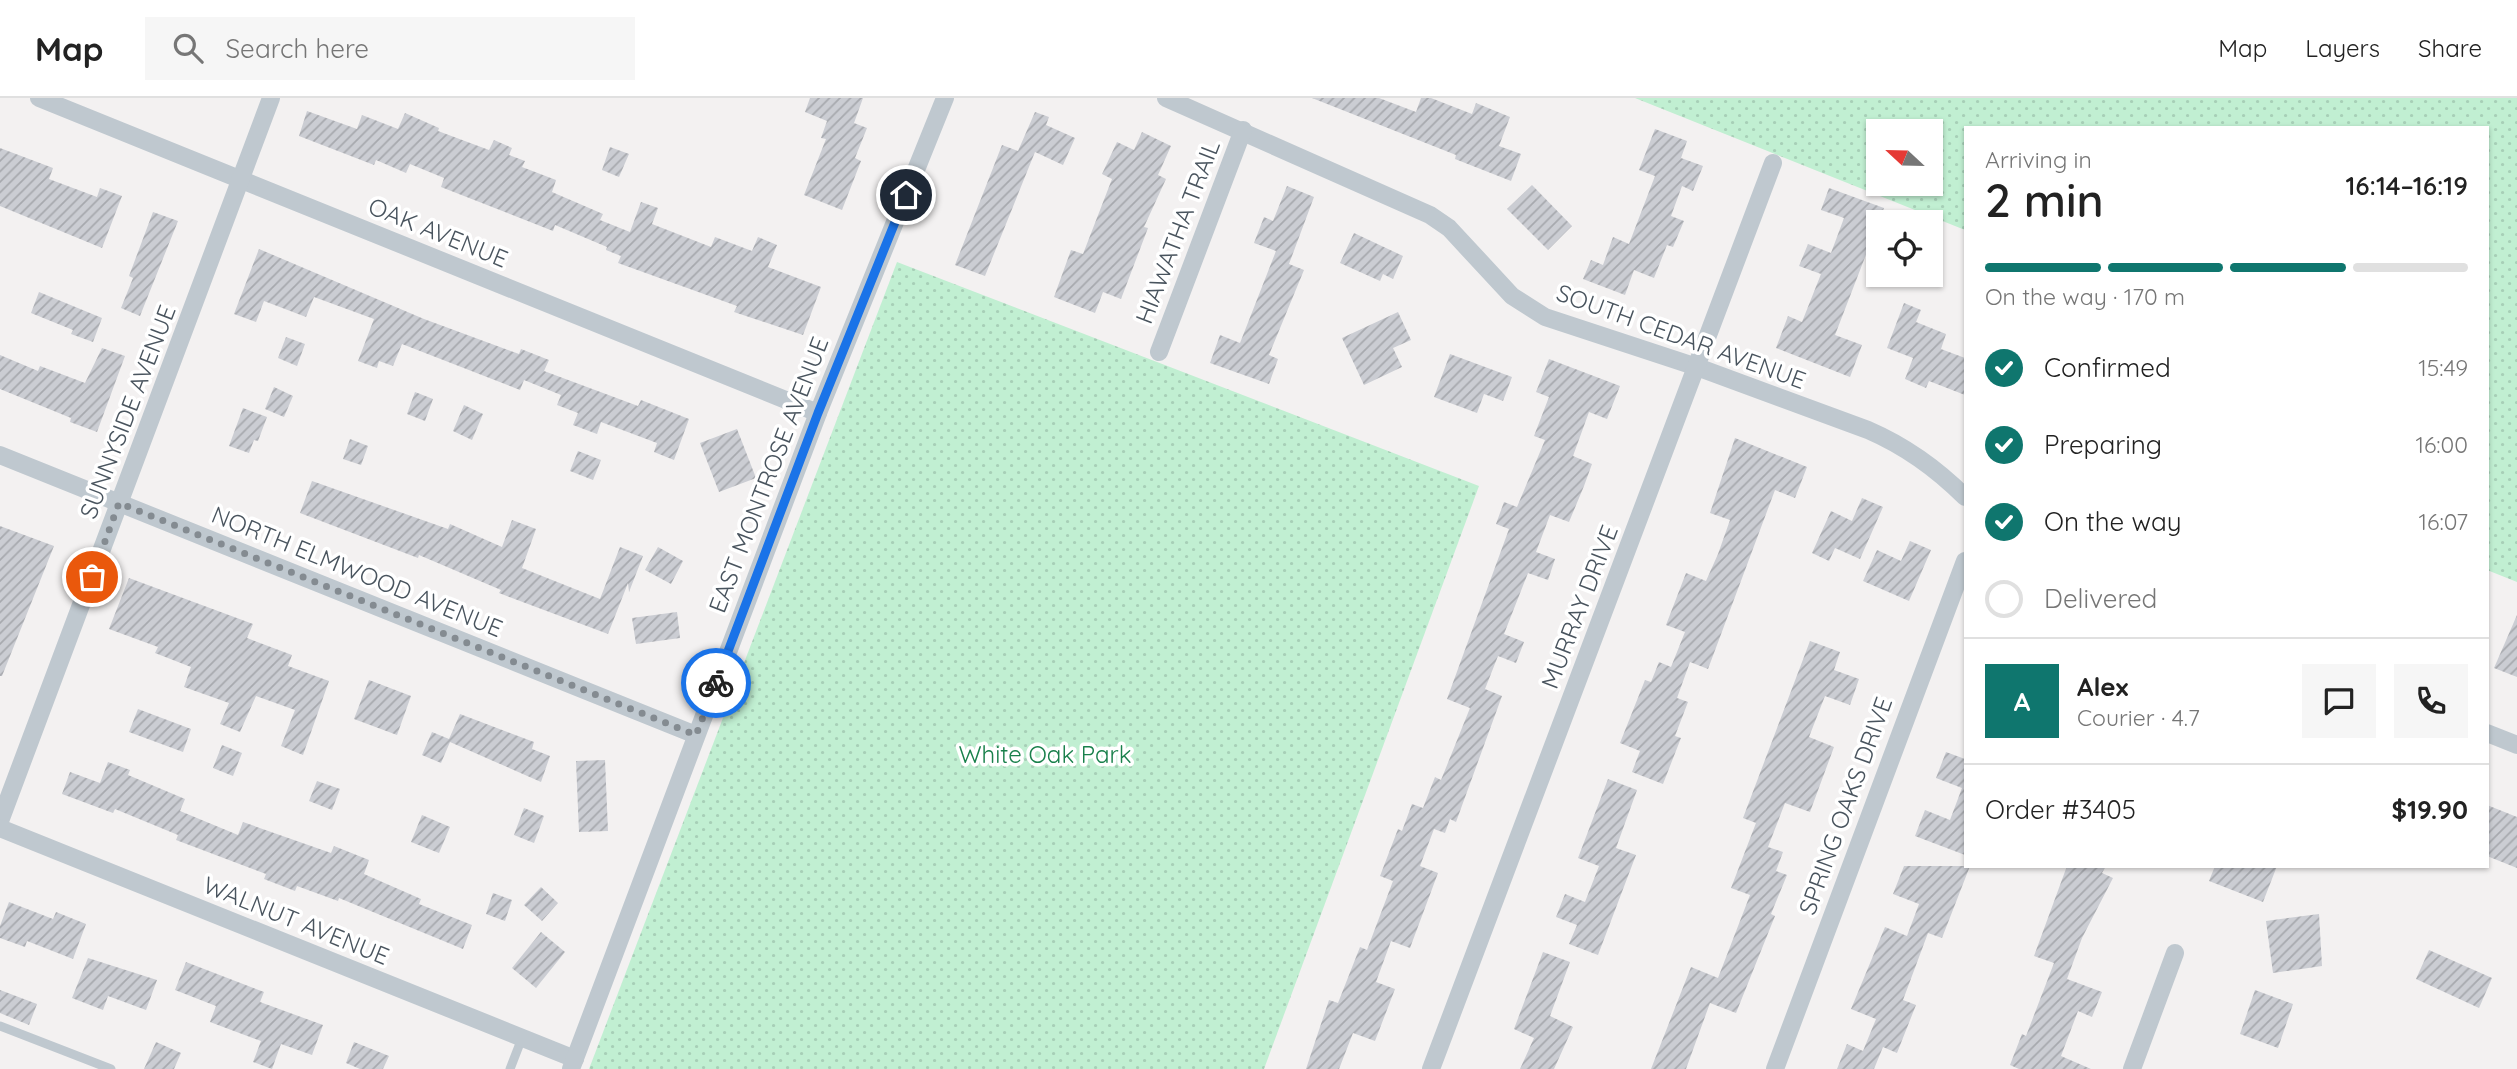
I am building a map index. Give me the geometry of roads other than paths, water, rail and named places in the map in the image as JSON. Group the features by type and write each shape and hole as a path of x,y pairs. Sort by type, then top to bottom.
{"street":[{"name":"OAK AVENUE","path":"39,98 818,413"},
{"name":"SUNNYSIDE AVENUE","path":"0,821 271,98"},
{"name":"EAST MONTROSE AVENUE","path":"573,1064 818,413 945,98"},
{"name":"SOUTH CEDAR AVENUE","path":"1166,98 1430,215 1449,228 1512,296 1545,317 1697,367 1895,442 1929,464 1964,496"},
{"name":"HIAWATHA TRAIL","path":"1159,352 1243,130"},
{"name":"MURRAY DRIVE","path":"1431,1069 1773,163"},
{"name":"NORTH ELMWOOD AVENUE","path":"0,455 696,735"},
{"name":"SPRING OAKS DRIVE","path":"1775,1069 1964,564"},
{"path":"2489,734 2517,745"},
{"name":"WALNUT AVENUE","path":"0,828 522,1038 573,1064"},
{"path":"2132,1069 2175,953"}],"lane":[{"path":"0,1026 110,1069"},
{"path":"510,1069 522,1038"}],"park label":[{"name":"White Oak Park","path":"1045,755"}]}
